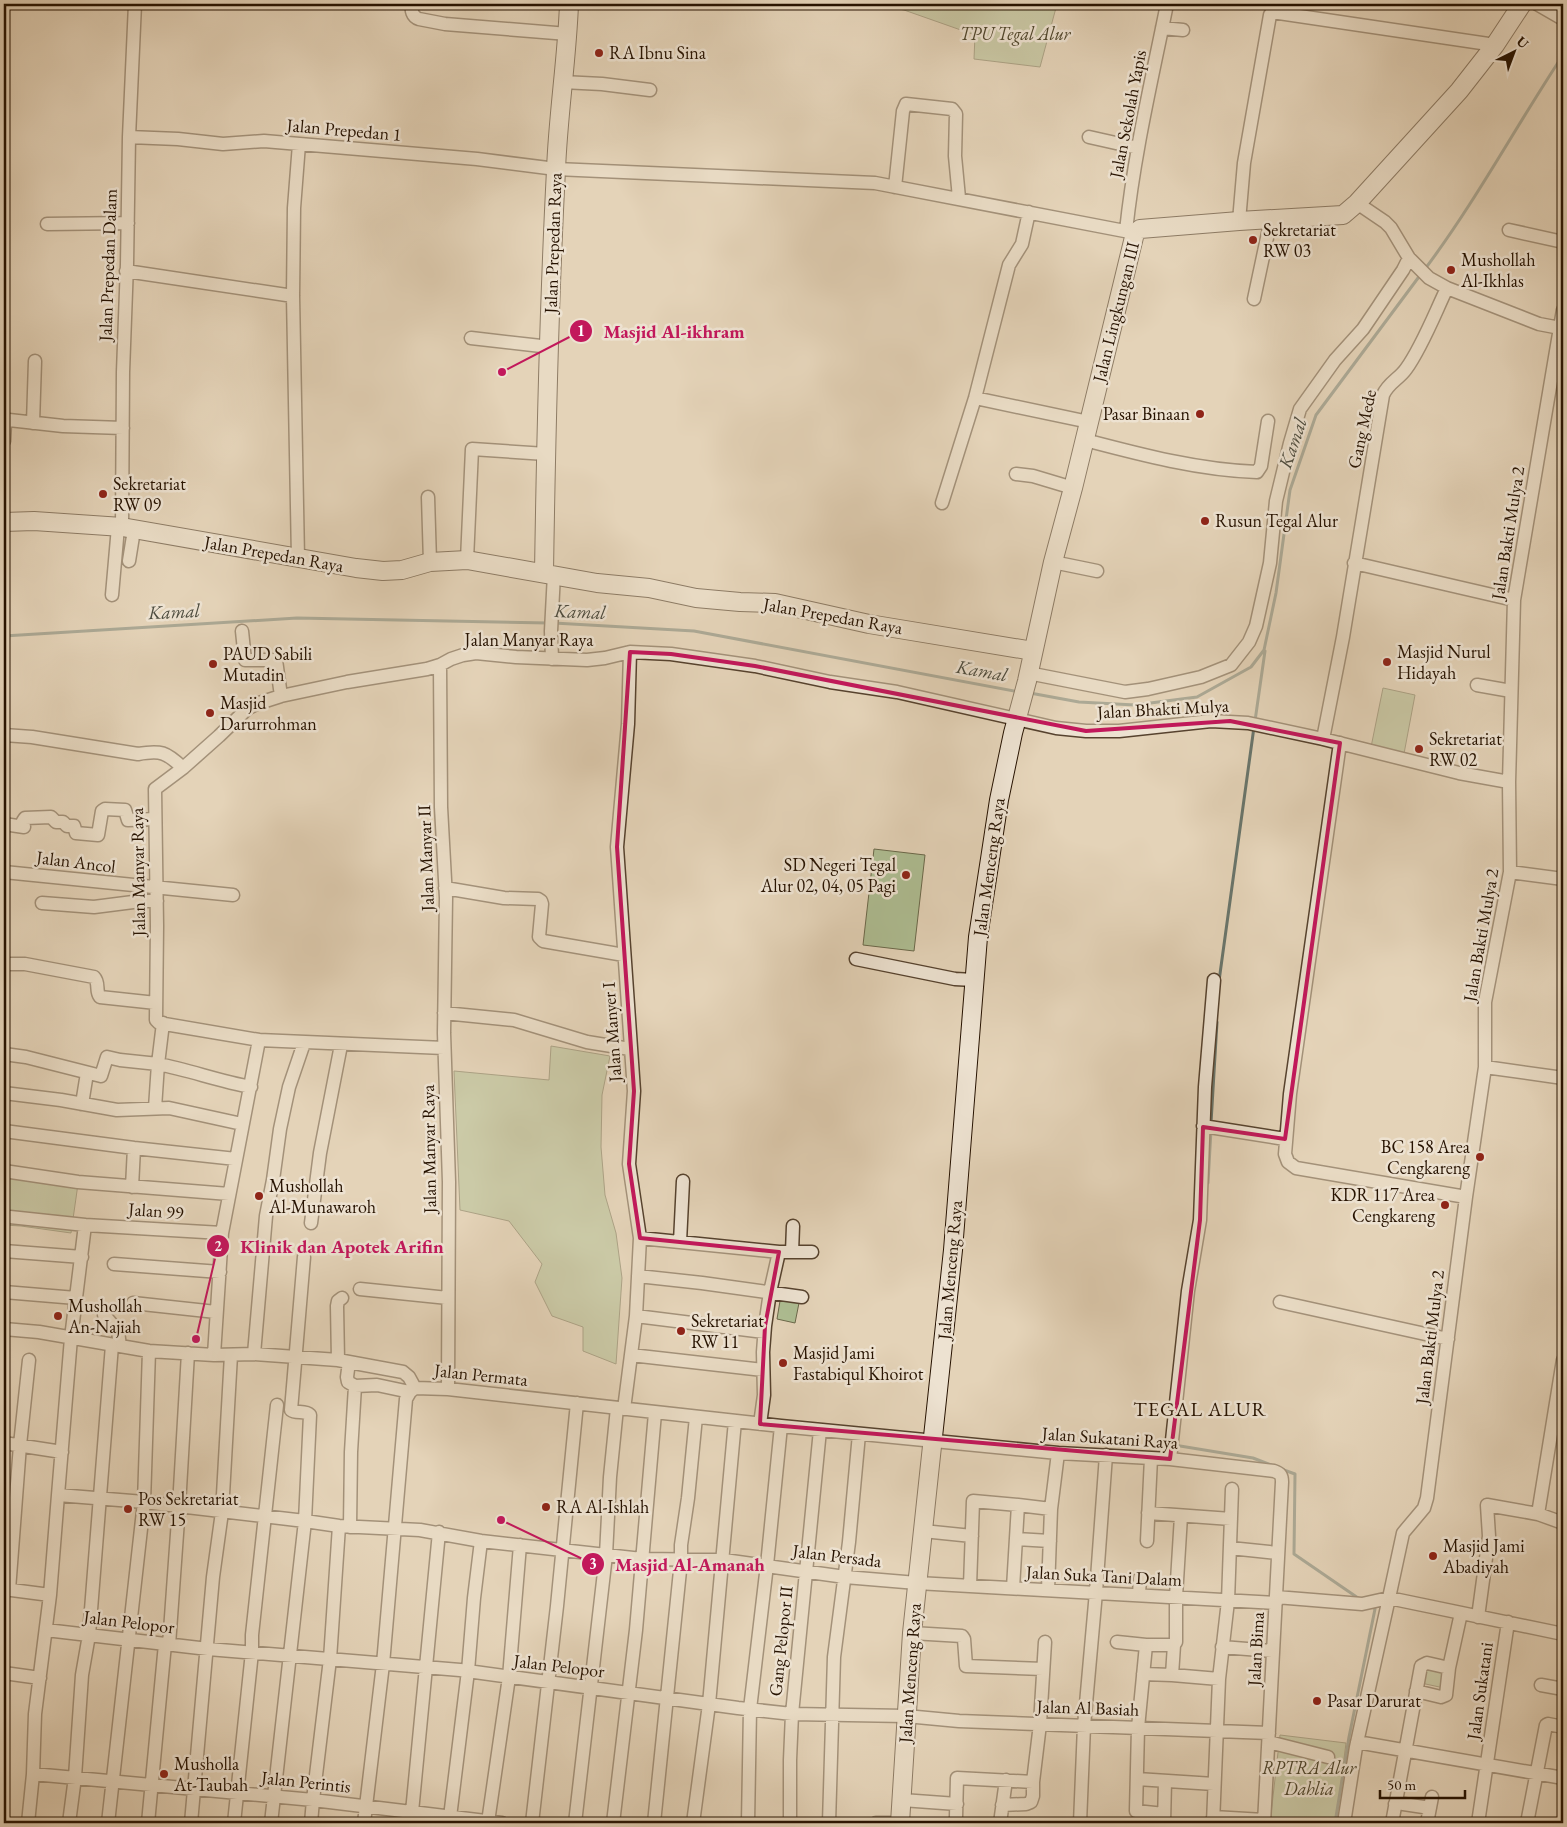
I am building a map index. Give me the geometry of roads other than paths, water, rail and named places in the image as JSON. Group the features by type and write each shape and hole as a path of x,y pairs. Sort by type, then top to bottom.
{"street":[{"name":"Jalan Prepedan Dalam","path":"125,528 123,428 129,137 135,4"},
{"path":"412,4 412,11 416,18 445,24 568,34"},
{"name":"Jalan Prepedan Raya","path":"549,574 546,454 556,169 569,4"},
{"name":"Jalan Sekolah Yapis","path":"1131,232 1130,194 1167,4"},
{"name":"Jalan Lingkungan III","path":"1019,711 1053,562 1085,440 1131,232 1140,229 1239,221 1343,215 1357,203 1460,91 1522,4"},
{"path":"1537,4 1563,19"},
{"path":"1239,221 1244,163 1270,14 1273,11 1304,10 1395,29 1495,44"},
{"path":"1162,28 1183,30"},
{"path":"562,82 602,84 650,90"},
{"path":"959,198 955,156 956,114 952,109 906,104 903,111 895,187 1131,232"},
{"name":"Jalan Prepedan 1","path":"129,137 178,138 223,144 264,141 477,159 556,169 875,183 895,187"},
{"path":"1089,137 1138,148"},
{"path":"298,558 293,296 294,208 299,144"},
{"path":"1357,203 1391,228 1410,260 1428,278 1447,288 1539,324 1560,328"},
{"path":"942,503 975,398 1009,265 1022,244 1029,212"},
{"path":"1254,299 1271,219"},
{"path":"47,224 128,223"},
{"path":"1509,230 1563,242"},
{"path":"1027,677 1125,692 1201,677 1231,665 1239,657 1253,635 1256,626 1270,563 1276,501 1300,409 1335,360 1363,329 1410,260"},
{"path":"126,271 187,281 250,288 293,296"},
{"name":"Gang Mede","path":"1323,739 1343,637 1383,395 1387,388 1406,369 1414,356 1447,288"},
{"name":"Jalan Bakti Mulya 2","path":"1344,1823 1357,1742 1403,1533 1424,1508 1427,1498 1466,1197 1486,1067 1485,1002 1510,872 1509,782 1514,600 1563,310"},
{"path":"472,338 550,347"},
{"path":"33,423 35,361"},
{"path":"975,398 1089,422"},
{"path":"4,441 6,421 63,426 123,428"},
{"path":"1085,440 1157,458 1256,472 1261,466 1268,421"},
{"path":"468,560 472,449 546,454"},
{"path":"1016,474 1033,476 1073,488"},
{"path":"428,497 430,562"},
{"name":"Jalan Prepedan Raya","path":"4,522 34,521 125,528 383,571 402,570 430,562 468,560 597,583 649,588 696,598 775,603 869,624 1033,651"},
{"path":"125,528 129,561"},
{"path":"112,595 125,528"},
{"path":"1053,562 1097,571"},
{"path":"1354,563 1514,600"},
{"path":"549,574 552,601 552,659"},
{"path":"242,631 245,660 276,660 281,696"},
{"name":"Jalan Manyar Raya","path":"163,1023 156,1020 157,895 155,789 183,768 247,709 256,704 281,696 440,666 463,654 587,660 606,658 630,652 671,654 755,666 830,682 1019,711"},
{"name":"Jalan Manyer I","path":"575,1823 606,1555 610,1477 636,1316 640,1238 629,1164 634,1092 616,847 628,724 630,652"},
{"name":"Jalan Manyar II","path":"440,666 441,807 446,888 444,1048"},
{"path":"1477,685 1511,691"},
{"name":"Jalan Bhakti Mulya","path":"1019,711 1056,728 1086,731 1119,731 1211,722 1248,723 1340,743 1459,773 1509,782"},
{"name":"Jalan Menceng Raya","path":"900,1823 912,1633 924,1583 923,1532 953,1250 978,938 999,800 1019,711"},
{"path":"4,735 32,737 138,754 156,751 167,755 183,768"},
{"path":"1340,743 1290,1094 1285,1139 1286,1158 1296,1168 1466,1197"},
{"path":"4,824 24,827 25,818 51,817 56,822 64,822 67,826 74,826 76,833 98,835 104,809 125,810 127,820 156,819"},
{"name":"Jalan Ancol","path":"4,872 157,895 233,895"},
{"path":"1510,872 1563,879"},
{"path":"446,888 504,898 538,899 542,901 540,940 624,955"},
{"path":"42,903 94,907 141,901 157,895"},
{"path":"856,959 955,979 974,980"},
{"path":"4,964 25,964 94,977 98,982 100,998 156,1003"},
{"path":"1170,1460 1188,1291 1200,1220 1208,1127 1205,1087 1214,980"},
{"path":"444,1013 514,1020 587,1042 630,1048"},
{"path":"155,1108 163,1023 259,1040 444,1048"},
{"path":"214,1355 222,1232 259,1040"},
{"path":"254,1354 266,1216 287,1096 304,1043"},
{"path":"311,1223 320,1153 341,1045"},
{"name":"Jalan Manyar Raya","path":"444,1048 449,1182 448,1389"},
{"path":"4,1054 26,1057 101,1076 107,1056 120,1060 124,1059 190,1070 223,1081 251,1087"},
{"path":"1486,1067 1563,1078"},
{"path":"82,1104 87,1073"},
{"path":"4,1093 117,1110 169,1108 242,1124"},
{"path":"1208,1127 1285,1139"},
{"path":"4,1131 236,1159"},
{"path":"132,1187 134,1148"},
{"path":"4,1171 132,1187 229,1194"},
{"path":"680,1242 683,1181"},
{"name":"Jalan 99","path":"10,1217 86,1224 222,1232"},
{"path":"28,1823 33,1774 35,1714 50,1595 71,1338 86,1224"},
{"path":"760,1424 764,1395 764,1332 770,1292 793,1226"},
{"path":"640,1238 785,1252 812,1252"},
{"path":"4,1251 82,1257"},
{"path":"272,1823 304,1521 310,1415 291,1410 304,1257"},
{"path":"114,1264 220,1272"},
{"path":"638,1276 802,1297"},
{"path":"360,1289 448,1298"},
{"path":"4,1292 76,1298"},
{"path":"342,1298 338,1301 337,1306 348,1382 355,1386 377,1385 412,1390 406,1399 383,1664 364,1823"},
{"path":"1280,1302 1448,1339"},
{"path":"133,1303 216,1312"},
{"path":"69,1823 75,1777 82,1675 88,1639 100,1499 118,1331 104,1315"},
{"path":"636,1316 764,1332"},
{"name":"Jalan Permata","path":"4,1329 39,1332 149,1350 214,1355 254,1354 344,1361 403,1372 409,1377 412,1390 448,1389 736,1422 933,1440"},
{"path":"108,1823 144,1502 149,1350"},
{"path":"148,1823 179,1506 188,1353"},
{"path":"191,1823 213,1577 222,1512 231,1354"},
{"path":"630,1355 763,1370"},
{"path":"29,1360 6,1590 50,1595"},
{"path":"1538,1514 1563,1360"},
{"path":"311,1823 344,1526 355,1386"},
{"path":"532,1823 577,1403"},
{"path":"234,1823 277,1405"},
{"path":"614,1823 629,1692 655,1413"},
{"path":"654,1823 681,1545 696,1417"},
{"path":"693,1823 709,1704 736,1422"},
{"path":"748,1823 750,1709 781,1426"},
{"name":"Gang Pelopor II","path":"790,1823 792,1714 820,1430"},
{"path":"829,1823 834,1657 845,1577 859,1434"},
{"name":"Jalan Sukatani Raya","path":"933,1440 1058,1453 1151,1458 1274,1471 1282,1477"},
{"path":"4,1443 62,1452"},
{"path":"1048,1590 1051,1509 1058,1453"},
{"path":"1080,1823 1084,1726 1106,1455"},
{"path":"1147,1541 1151,1458"},
{"name":"Jalan Bima","path":"1264,1821 1282,1477"},
{"path":"1232,1489 1228,1601 1218,1679 1213,1820 1264,1821"},
{"name":"Jalan Persada","path":"58,1496 144,1502 344,1526 439,1532 482,1541 642,1559 724,1560 806,1570 845,1577 924,1583"},
{"path":"970,1586 973,1501 1051,1509"},
{"path":"1013,1588 1018,1505"},
{"path":"1478,1617 1489,1536 1487,1505 1538,1514 1563,1523"},
{"path":"1148,1513 1231,1519"},
{"path":"1172,1675 1174,1645 1176,1642 1176,1597 1181,1516"},
{"path":"412,1812 439,1532"},
{"path":"923,1532 972,1536"},
{"path":"1016,1539 1050,1540"},
{"path":"450,1817 482,1541"},
{"path":"488,1822 509,1677 520,1545"},
{"path":"1230,1548 1278,1553"},
{"path":"1139,1594 1140,1578"},
{"name":"Jalan Suka Tani Dalam","path":"924,1583 1139,1594 1228,1601 1276,1600 1367,1603 1389,1598"},
{"path":"1389,1598 1563,1634"},
{"path":"1416,1691 1444,1697 1446,1695 1461,1613"},
{"name":"Jalan Sukatani","path":"1487,1766 1508,1622"},
{"name":"Jalan Pelopor","path":"46,1630 88,1639 128,1640 468,1671 629,1692 667,1699 792,1714 906,1716"},
{"path":"912,1633 962,1636 964,1639 966,1666 1044,1669"},
{"path":"1002,1804 1026,1804 1031,1802 1033,1796 1045,1642"},
{"path":"1117,1642 1174,1645"},
{"path":"1146,1645 1138,1728 1136,1811 1164,1818 1165,1781"},
{"path":"1222,1647 1274,1651"},
{"path":"1392,1823 1421,1666 1424,1663 1450,1668"},
{"path":"4,1673 40,1678"},
{"path":"1143,1674 1218,1679"},
{"path":"1541,1685 1563,1690"},
{"name":"Jalan Al Basiah","path":"906,1716 960,1721 1216,1731 1269,1738 1328,1757"},
{"path":"1527,1823 1535,1774 1547,1724 1563,1727"},
{"name":"Jalan Sukatani","path":"1357,1742 1563,1778"},
{"path":"1478,1823 1487,1766"},
{"name":"Jalan Perintis","path":"33,1774 313,1800 502,1823"},
{"path":"956,1817 957,1778 1033,1782"},
{"path":"1136,1779 1214,1784"},
{"path":"1000,1823 1006,1780"},
{"path":"902,1800 956,1804"},
{"path":"1395,1804 1431,1802 1427,1823"},
{"path":"876,1823 900,1823"}],"waterway":[{"name":"Kamal","path":"1425,269 1479,190 1563,55"},
{"name":"Kamal","path":"1030,693 1079,702 1135,705 1197,697 1251,667 1264,650 1276,593 1290,490 1316,415 1421,274"},
{"name":"Kamal","path":"4,636 297,618 548,623"},
{"name":"Kamal","path":"554,623 694,631 1019,692"},
{"path":"1255,721 1265,651"},
{"path":"1219,981 1254,727"},
{"path":"1211,1123 1217,1022"},
{"path":"1208,1183 1211,1130"},
{"path":"1174,1445 1253,1458 1271,1465"},
{"path":"1281,1469 1295,1474 1294,1554 1361,1600"},
{"path":"1335,1823 1349,1737 1375,1609 1371,1606"}],"place":[{"name":"RA Ibnu Sina","path":"599,53"},
{"name":"Sekretariat RW 03","path":"1253,240"},
{"name":"Mushollah Al-Ikhlas","path":"1451,270"},
{"name":"Masjid Al-ikhram","path":"502,372"},
{"name":"Pasar Binaan","path":"1200,414"},
{"name":"Sekretariat RW 09","path":"103,494"},
{"name":"Rusun Tegal Alur","path":"1205,521"},
{"name":"Masjid Nurul Hidayah","path":"1387,662"},
{"name":"PAUD Sabili Mutadin","path":"213,664"},
{"name":"Masjid Darurrohman","path":"210,713"},
{"name":"Sekretariat RW 02","path":"1419,749"},
{"name":"SD Negeri Tegal Alur 02, 04, 05 Pagi","path":"906,875"},
{"name":"BC 158 Area Cengkareng","path":"1480,1157"},
{"name":"Mushollah Al-Munawaroh","path":"259,1196"},
{"name":"KDR 117 Area Cengkareng","path":"1445,1205"},
{"name":"Mushollah An-Najiah","path":"58,1316"},
{"name":"Sekretariat RW 11","path":"681,1331"},
{"name":"Klinik dan Apotek Arifin","path":"196,1339"},
{"name":"Masjid Jami Fastabiqul Khoirot","path":"783,1363"},
{"name":"RA Al-Ishlah","path":"546,1507"},
{"name":"Pos Sekretariat RW 15","path":"128,1509"},
{"name":"Masjid Al-Amanah","path":"501,1520"},
{"name":"Masjid Jami Abadiyah","path":"1433,1556"},
{"name":"Pasar Darurat","path":"1317,1701"},
{"name":"Musholla At-Taubah","path":"164,1774"}],"district":[{"name":"TEGAL ALUR","path":"1200,1409"}],"park label":[{"name":"TPU Tegal Alur","path":"1015,34"},
{"name":"RPTRA Alur Dahlia","path":"1309,1778"}]}
